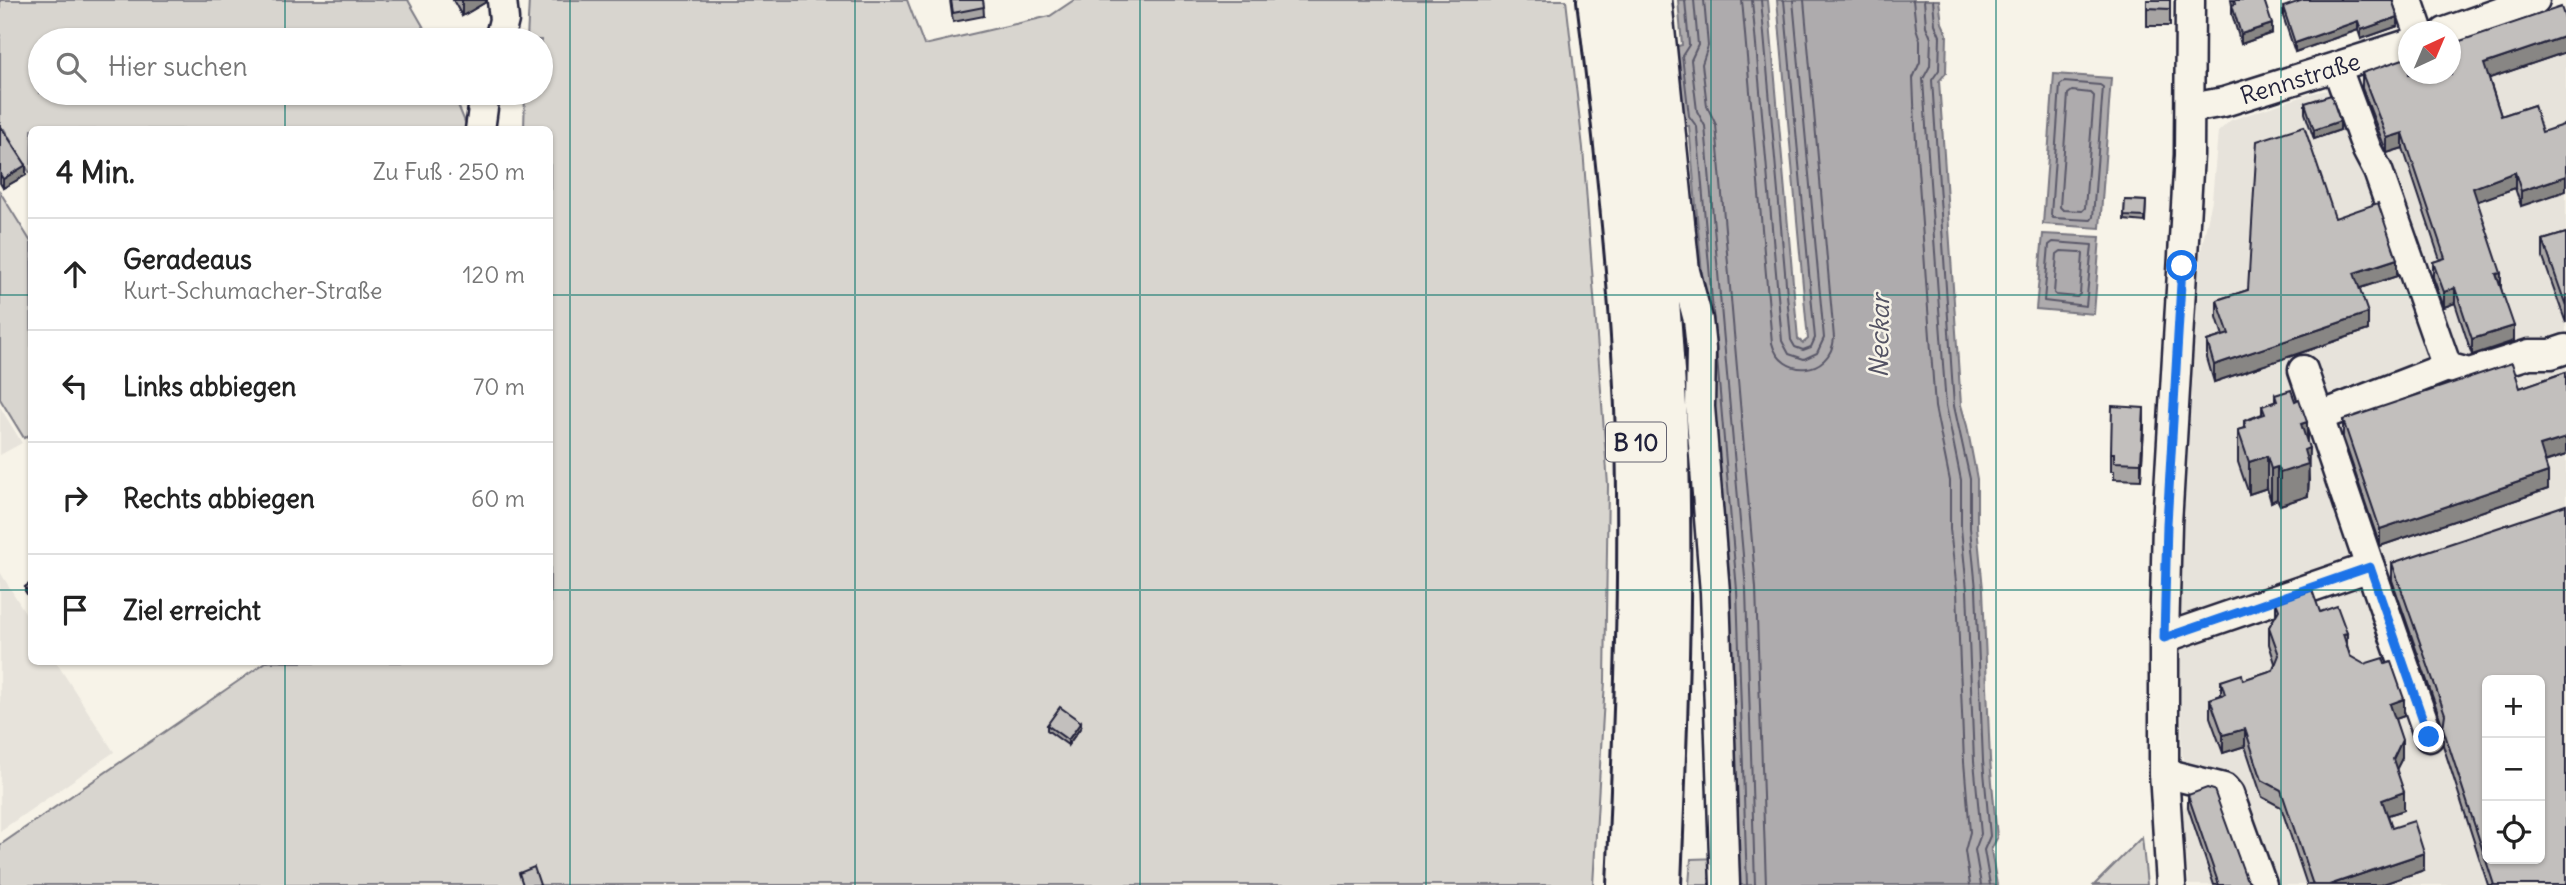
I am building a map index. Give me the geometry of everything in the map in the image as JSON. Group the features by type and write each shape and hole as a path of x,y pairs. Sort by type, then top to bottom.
{"highway":[{"name":"B 10","path":"1597,0 1617,179 1635,406 1637,620 1627,885"},
{"name":"B 10","path":"1629,0 1651,193 1667,408 1670,614 1663,874"}],"street":[{"path":"502,0 502,28"},
{"path":"1657,0 1685,271 1698,320 1702,349 1700,407 1715,592 1726,885"},
{"path":"2171,885 2164,773 2164,638 2169,487 2191,108 2190,0"},
{"path":"2408,0 2415,21"},
{"path":"2461,26 2535,0"},
{"name":"Rennstraße","path":"2191,108 2224,102 2398,48"},
{"path":"2337,68 2367,150 2378,171 2446,367"},
{"path":"481,126 483,105"},
{"path":"2318,417 2446,367 2469,373 2529,354 2552,354 2566,349"},
{"path":"2303,370 2429,737"},
{"path":"2164,638 2370,567"},
{"path":"2164,773 2224,788 2229,794 2262,885"}],"shaded area":[{"path":"0,0 408,0 424,28 28,28 28,105 458,105 467,126 28,126 28,170 4,129 0,130"},
{"path":"529,0 907,0 924,45 1050,16 1074,0 1566,0 1583,148 1608,485 1605,681 1593,885 0,885 0,845 262,665 553,665 553,126 524,126 525,105 553,105 553,28 528,28"},
{"path":"2566,8 2566,885 2189,885 2182,812 2190,798 2182,754 2180,586 2200,255 2212,200 2218,132 2231,120 2313,93 2398,76 2398,84 2461,84 2461,67 2551,11"},
{"path":"0,192 28,237 28,436 24,438 0,399"},
{"path":"0,407 22,443 0,455"},
{"path":"0,572 28,617 28,665 58,665 114,752 0,831"},
{"path":"2142,837 2147,885 2094,885"},
{"path":"1719,858 1720,885 1689,885 1691,859"}],"water":[{"name":"Neckar","path":"1678,0 1768,0 1798,339 1803,343 1808,339 1777,0 1939,0 1942,23 1947,34 1946,73 1939,81 1961,405 1977,479 1977,527 1997,838 1991,850 1997,885 1740,885 1730,590 1689,126 1683,126 1674,47 1682,45"},
{"path":"2054,74 2111,78 2100,228 2043,224"},
{"path":"2043,234 2100,237 2094,314 2036,309"}],"building":[{"path":"951,0 983,0 984,7 953,13"},
{"path":"2147,0 2170,0 2170,9 2147,8"},
{"path":"2234,0 2264,0 2272,24 2241,34 2232,5 2235,4"},
{"path":"2303,0 2392,0 2398,17 2361,30 2358,21 2295,43 2283,7"},
{"path":"2561,7 2566,21 2566,36 2484,64 2501,116 2534,105 2542,132 2566,124 2566,176 2521,191 2515,172 2473,188 2501,273 2496,274 2514,326 2472,339 2455,288 2444,292 2433,262 2445,258 2403,133 2387,138 2362,73 2398,61 2398,84 2461,84 2461,41"},
{"path":"2331,95 2340,121 2314,130 2305,103"},
{"path":"0,125 26,165 3,179 0,174"},
{"path":"2304,126 2335,218 2378,203 2397,259 2354,273 2368,313 2214,365 2207,341 2229,334 2217,300 2248,290 2257,141"},
{"path":"2125,200 2146,201 2145,217 2124,216"},
{"path":"2566,233 2566,306 2543,240"},
{"path":"2512,363 2520,388 2566,372 2566,438 2540,446 2548,472 2380,529 2343,420"},
{"path":"2291,390 2295,401 2299,399 2307,422 2301,424 2309,448 2304,450 2308,464 2280,473 2277,467 2271,469 2267,456 2249,462 2238,430 2246,428 2244,421 2265,414 2262,406 2277,401 2275,395"},
{"path":"2112,406 2144,408 2141,463 2114,462 2114,453 2111,453"},
{"path":"2566,505 2566,885 2494,885 2487,864 2545,864 2545,675 2482,675 2482,848 2443,728 2445,714 2392,563"},
{"path":"2312,590 2320,612 2337,606 2347,633 2343,634 2350,656 2364,664 2383,658 2385,664 2391,662 2404,699 2390,704 2402,740 2393,759 2404,792 2382,800 2392,828 2414,821 2424,853 2329,885 2313,885 2281,790 2262,780 2245,729 2223,735 2210,699 2225,694 2221,681 2242,674 2243,680 2273,670 2279,655 2269,627 2279,610 2276,602"},
{"path":"1060,707 1081,722 1068,740 1047,725"},
{"path":"2207,788 2214,790 2246,878 2253,885 2219,885 2188,795"},
{"path":"534,867 540,885 523,885 519,873"}],"route":[{"path":"2182,266 2167,524 2164,638 2370,567 2429,737"}]}
